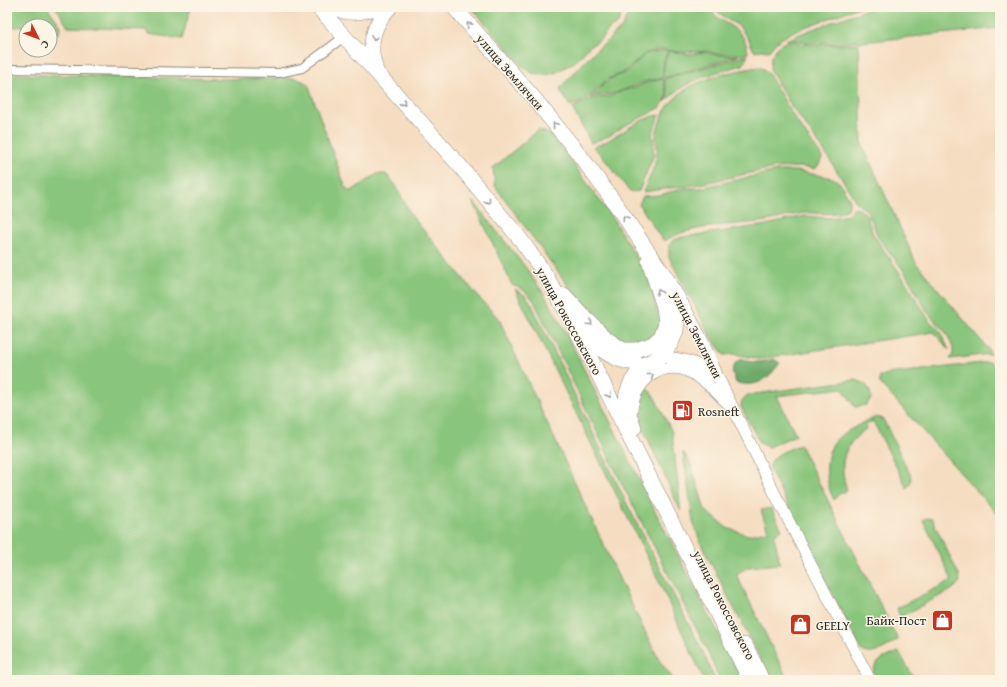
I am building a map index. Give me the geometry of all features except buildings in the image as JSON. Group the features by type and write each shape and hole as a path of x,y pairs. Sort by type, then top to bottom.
{"highway":[{"name":"улица Рокоссовского","path":"318,7 460,166 521,240 545,274 573,323 750,680"},
{"path":"335,7 348,13 377,7"},
{"path":"377,74 372,53 373,36 378,22 384,12 390,7"},
{"name":"улица Землячки","path":"454,7 532,96 579,154 617,206 668,281"},
{"path":"545,274 585,318 608,340 623,350 636,350 653,344 662,336 666,323 664,308 646,250"},
{"path":"573,323 592,342 608,354 620,360 643,364 660,357 671,343 676,331 677,319 668,281"},
{"name":"улица Рокоссовского","path":"643,364 633,379 627,392 626,401 632,422 762,680"}],"main road":[{"name":"улица Землячки","path":"668,281 679,296 700,335 719,379 777,499 870,680"},
{"path":"660,357 679,358 692,361 719,379"},
{"path":"632,422 633,398 638,389 647,379 657,372 668,368 690,372 700,378 712,387 736,412"}],"street":[{"path":"7,69 279,73 302,68 344,37"}],"green space":[{"path":"7,7 47,7 55,18 18,18 18,27 7,27"},
{"path":"54,7 191,7 182,39 148,34 146,30 68,27 59,12"},
{"path":"471,7 624,7 618,23 610,28 599,41 590,46 576,61 555,73 545,75 532,73 524,68"},
{"path":"632,7 709,7 719,19 737,30 746,43 748,53 741,55 715,54 708,51 681,52 658,49 646,53 626,71 608,79 581,102 570,106 560,88 596,50 622,27"},
{"path":"713,7 860,7 794,31 776,42 769,51 754,51 749,40 739,26 725,18"},
{"path":"873,7 1000,7 1000,28 832,44 826,42 809,43 797,40 786,40"},
{"path":"58,22 61,26 58,34"},
{"path":"794,41 808,45 859,44 862,144 916,263 989,350 990,354 950,359 953,354 953,348 947,334 928,313 904,271 878,237 868,211 857,204 822,148 792,107 770,70 771,57 777,47 783,43"},
{"path":"658,51 668,51 664,59 663,73 665,60 669,51 689,54 705,52 717,55 738,56 664,78 663,75 663,78 647,81 612,94 598,95 589,98 610,79 627,72 645,54"},
{"path":"748,55 743,65 711,74 691,82 673,94 665,102 668,95 664,79"},
{"path":"758,67 764,69 768,73 795,119 820,154 822,158 819,165 814,169 800,167 774,168 700,184 643,192 652,173 655,162 657,150 656,134 662,117 670,103 682,92 709,78"},
{"path":"7,74 230,79 296,78 308,84 345,186 350,192 377,174 386,174 395,184 411,215 481,300 499,319 624,589 659,660 674,680 7,680"},
{"path":"663,79 667,97 660,108 626,125 609,136 591,143 572,108 588,100 598,97 612,96 616,93 648,82"},
{"path":"659,115 652,135 654,141 653,157 639,191 630,192 602,156 593,147 601,144 642,120"},
{"path":"538,130 552,135 611,216 649,278 660,321 655,335 639,344 622,343 588,313 495,186 493,168"},
{"path":"777,171 797,171 833,178 840,183 849,198 848,209 838,213 803,213 767,221 713,226 686,232 665,241 660,237 639,204 643,196 659,195 685,188 700,188"},
{"path":"473,201 526,268 544,294 562,325 654,509 743,680 720,680 707,650 623,486 534,301 524,291 512,285"},
{"path":"854,207 866,214 873,234 902,276 929,320 941,332 949,350 934,332 759,359 735,354 724,355 711,337 669,257 669,246 673,240 683,237 766,225 804,216 829,218 844,216 851,212"},
{"path":"515,289 526,296 531,303 627,504 703,652 715,680 704,680 655,573"},
{"path":"741,359 750,362 758,362 774,359 780,363 766,378 761,381 751,384 744,384 736,383 732,371 736,362"},
{"path":"990,362 1000,373 1000,517 879,382 880,377 887,374"},
{"path":"855,380 865,384 870,391 871,399 866,405 855,407 842,388 777,396 796,435 768,447 760,443 741,407 741,403 748,395"},
{"path":"647,389 653,394 672,432 681,512 637,415 637,399 643,390"},
{"path":"877,417 883,419 910,474 911,480 909,485 907,488 873,421 866,425 867,428 852,441 848,448 843,463 844,480 847,490 839,494 834,500 827,478 827,461 832,446 843,434"},
{"path":"800,445 898,640 880,651 870,653 861,650 770,470 776,456"},
{"path":"683,452 691,464 705,510 727,528 748,535 768,531 761,510 771,508 782,530 774,535 780,564 749,567 736,574 788,680 771,680 702,546 693,522"},
{"path":"927,518 932,519 959,575 960,582 953,589 900,617 897,608 952,580 923,520"},
{"path":"899,652 915,680 878,680 873,672 877,664 883,659"}],"place":[{"name":"Rosneft","path":"682,411"},
{"name":"Байк-Пост","path":"942,620"},
{"name":"GEELY","path":"800,625"}]}
